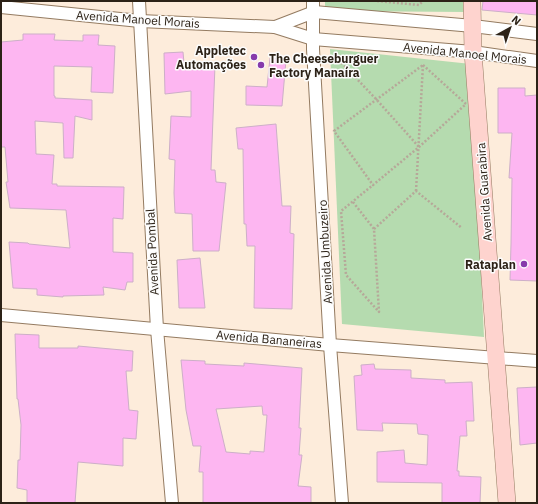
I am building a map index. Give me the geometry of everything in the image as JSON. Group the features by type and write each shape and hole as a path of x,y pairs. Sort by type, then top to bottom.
{"main road":[{"name":"Avenida Guarabira","path":"472,1 473,52 507,503"}],"street":[{"name":"Avenida Pombal","path":"138,1 156,329 172,503"},
{"name":"Avenida Manoel Morais","path":"1,7 140,21 275,27 313,39 473,52 537,61"},
{"name":"Avenida Manoel Morais","path":"275,27 314,7 537,34"},
{"name":"Avenida Umbuzeiro","path":"314,7 313,39 330,345 342,503"},
{"name":"Avenida Bananeiras","path":"1,315 330,345 537,361"}],"path":[{"path":"377,1 419,5 422,1"},
{"path":"339,40 336,57 419,147"},
{"path":"373,185 334,131 422,65"},
{"path":"374,229 416,191 422,65"},
{"path":"353,202 374,229 379,312 346,275 341,212 373,185 419,147 466,104 422,65"},
{"path":"416,191 462,228"}],"green space":[{"path":"325,1 468,1 468,12 325,11"},
{"path":"330,49 471,64 484,337 342,324"}],"building":[{"path":"483,1 537,1 537,15 482,10"},
{"path":"23,34 55,34 54,40 83,41 83,35 99,35 98,45 115,46 113,93 91,92 92,67 54,66 55,98 92,100 92,120 75,116 73,158 64,158 63,123 35,121 36,154 54,155 52,184 57,184 57,186 124,187 123,219 113,218 113,252 133,253 133,282 127,282 125,290 103,287 104,295 63,297 37,295 37,289 13,288 9,242 70,248 66,210 10,208 6,182 8,182 5,147 1,147 1,42 23,40"},
{"path":"183,52 184,63 215,65 211,170 215,170 216,182 226,183 219,251 193,251 192,214 175,213 175,160 169,159 171,116 191,117 191,91 165,94 164,53"},
{"path":"270,58 286,60 282,106 246,105 246,86 267,87"},
{"path":"498,88 525,88 525,96 537,95 537,281 510,280 512,178 509,178 512,133 498,133"},
{"path":"276,124 282,206 291,206 290,233 294,234 292,309 254,308 255,246 247,246 246,224 244,224 243,149 238,149 236,128"},
{"path":"200,258 205,308 179,308 177,260"},
{"path":"15,334 39,335 39,348 78,348 78,346 133,351 132,371 126,371 129,410 138,411 136,439 123,438 123,466 78,462 75,503 27,503 27,490 17,488 18,460 20,460 21,425 17,399"},
{"path":"181,360 205,361 205,364 244,366 244,363 302,368 299,455 302,455 298,486 311,487 311,503 203,503 203,472 199,472 201,446 193,446 186,410","holes":["262,406 263,415 267,415 264,452 250,451 250,454 226,452 216,409"]},
{"path":"374,364 375,369 411,370 411,378 445,380 445,383 472,382 474,421 466,421 467,436 460,436 457,471 459,471 459,476 481,477 480,503 442,503 442,483 377,482 377,452 404,450 405,463 427,465 428,435 418,434 417,424 382,423 383,431 357,430 354,376 362,375 361,365"},
{"path":"537,387 537,443 520,445 517,388"}],"place":[{"name":"Appletec Automações","path":"254,57"},
{"name":"The Cheeseburguer Factory Manaíra","path":"261,65"},
{"name":"Rataplan","path":"524,264"}]}
